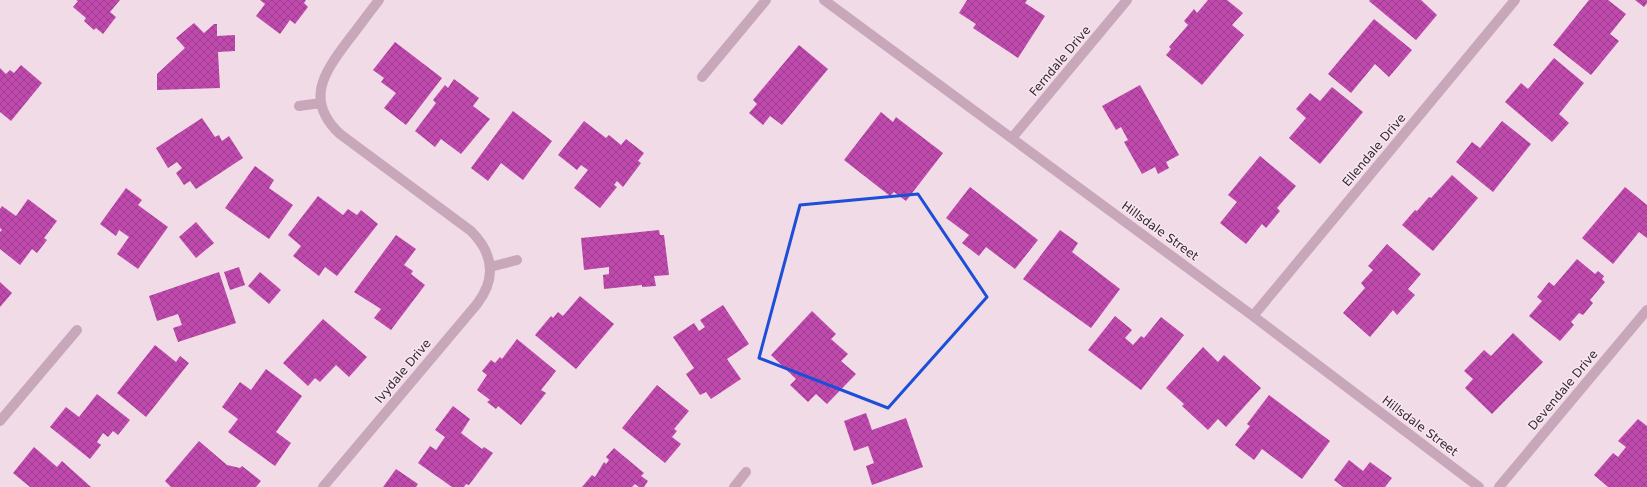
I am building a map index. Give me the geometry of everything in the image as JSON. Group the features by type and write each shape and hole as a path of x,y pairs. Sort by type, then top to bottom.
{"street":[{"name":"Ivydale Drive","path":"323,487 484,295 490,277 490,267 483,247 471,231 340,134 328,120 321,103 321,86 328,68 379,0"},
{"path":"702,76 766,0"},
{"name":"Hillsdale Street","path":"824,0 1253,316 1479,487"},
{"name":"Ferndale Drive","path":"1012,138 1127,0"},
{"name":"Ellendale Drive","path":"1253,316 1516,0"},
{"path":"299,106 321,103"},
{"path":"490,267 517,260"},
{"name":"Devendale Drive","path":"1499,487 1647,310"},
{"path":"0,421 77,330"},
{"path":"734,487 746,472"}],"highlighted area":[{"path":"918,194 987,297 888,408 759,358 800,205"}],"building":[{"path":"76,0 120,0 110,12 116,17 103,34 96,28 94,30 84,21 86,18 73,7 78,1"},
{"path":"260,0 306,0 304,3 308,7 295,24 290,20 280,34 256,16 265,4"},
{"path":"967,0 1027,0 1025,3 1045,16 1018,58 973,28 976,24 959,13"},
{"path":"1208,0 1227,0 1243,13 1232,25 1244,35 1202,85 1166,55 1171,49 1169,47 1188,25 1184,21 1194,9 1197,13"},
{"path":"1421,0 1437,15 1416,40 1369,1"},
{"path":"1589,0 1608,0 1626,14 1610,34 1619,41 1591,75 1553,45"},
{"path":"1635,0 1647,0 1647,3 1644,7"},
{"path":"1374,19 1412,50 1389,77 1375,64 1351,93 1328,74"},
{"path":"194,23 204,33 214,24 217,24 217,36 235,35 235,51 218,52 220,88 157,90 157,74 185,48 176,38"},
{"path":"395,42 442,78 406,125 384,108 396,93 381,82 384,78 373,70"},
{"path":"799,45 828,69 782,125 770,116 763,125 749,113 757,104 753,100"},
{"path":"1554,58 1584,83 1559,114 1569,123 1552,142 1505,102 1521,83 1528,89"},
{"path":"21,65 42,83 11,121 0,112 0,68 6,74 10,70 14,73"},
{"path":"454,79 479,98 473,106 490,119 461,154 441,139 435,147 415,131 436,103 433,100 445,85 448,88"},
{"path":"1140,85 1179,155 1166,162 1169,168 1158,174 1155,167 1142,174 1124,142 1128,140 1121,127 1116,130 1102,106"},
{"path":"1332,87 1363,112 1320,164 1289,138 1306,118 1296,109 1310,93 1320,101"},
{"path":"513,111 552,141 523,180 501,163 488,181 471,168"},
{"path":"881,112 893,122 896,117 943,153 906,201 894,192 890,196 844,160"},
{"path":"202,118 215,137 219,135 222,141 229,136 243,158 196,189 190,181 184,185 176,173 182,168 177,162 168,168 156,148"},
{"path":"584,121 606,138 609,135 621,145 626,139 644,153 638,161 641,163 623,187 617,181 614,185 617,187 600,208 574,188 588,170 581,165 577,170 558,155"},
{"path":"1502,121 1531,144 1493,192 1456,162 1472,142 1480,148"},
{"path":"1260,156 1296,186 1277,208 1280,211 1266,228 1262,224 1246,244 1220,223 1237,202 1228,195"},
{"path":"255,166 274,180 269,188 293,205 269,239 225,208"},
{"path":"1452,175 1478,198 1433,251 1402,225 1415,210 1417,211 1429,197 1431,198"},
{"path":"970,187 1038,240 1015,269 986,247 979,256 962,243 969,235 946,218"},
{"path":"1625,187 1647,205 1647,238 1639,232 1613,264 1582,238"},
{"path":"126,188 142,200 138,205 168,227 138,269 117,254 129,237 119,230 116,236 100,224"},
{"path":"318,196 343,215 348,209 357,215 361,210 378,224 337,276 325,267 319,276 293,256 301,246 288,235"},
{"path":"28,199 57,221 44,238 47,240 37,253 32,249 20,265 0,249 0,232 2,230 0,228 0,209 2,206 16,216"},
{"path":"196,222 214,243 196,258 179,237"},
{"path":"659,230 660,235 664,235 669,275 654,276 656,286 642,287 642,285 604,289 603,275 609,274 609,267 584,270 581,238"},
{"path":"1060,230 1078,243 1072,252 1120,289 1091,328 1023,279"},
{"path":"396,235 416,249 404,265 413,271 411,274 425,285 391,330 374,318 381,309 354,292"},
{"path":"1387,244 1421,274 1408,289 1415,295 1397,315 1393,310 1370,337 1343,313 1365,288 1361,283 1373,270 1368,266"},
{"path":"1577,259 1595,274 1598,271 1604,276 1602,279 1605,282 1590,300 1593,303 1583,315 1579,313 1571,322 1574,325 1560,341 1529,316 1542,301 1537,297 1549,282 1554,286"},
{"path":"239,267 245,285 230,290 224,272"},
{"path":"219,272 236,323 178,342 173,328 182,325 178,314 157,321 149,296"},
{"path":"260,272 281,290 269,304 248,286"},
{"path":"0,282 12,293 0,307"},
{"path":"580,296 614,324 576,369 535,335 551,316 553,318 558,312 563,316"},
{"path":"723,305 749,344 727,359 741,379 711,399 706,392 700,395 686,374 694,368 673,337 694,323 699,331 705,327 700,320"},
{"path":"812,311 836,334 831,339 848,354 841,361 856,374 827,404 816,394 808,402 790,385 796,379 771,355"},
{"path":"1115,316 1132,330 1125,338 1133,345 1141,336 1144,338 1161,317 1184,335 1141,390 1088,350"},
{"path":"323,319 367,357 349,377 336,365 320,382 315,378 308,386 283,363"},
{"path":"1513,333 1543,362 1492,414 1465,388 1473,379 1464,371 1484,350 1491,356"},
{"path":"517,339 556,371 541,390 546,393 521,425 498,406 496,409 487,402 490,400 477,390 487,375 482,371 491,360 495,363 500,357 502,359"},
{"path":"155,345 176,362 180,356 189,363 146,417 117,393"},
{"path":"1203,347 1218,362 1224,355 1261,388 1226,427 1218,419 1208,430 1182,406 1184,404 1166,388"},
{"path":"266,369 302,396 276,432 291,443 275,466 228,432 238,419 222,407 240,382 251,390"},
{"path":"657,385 689,411 674,429 677,431 672,437 681,444 665,463 622,428"},
{"path":"97,394 130,420 118,435 113,431 108,437 103,433 97,442 101,445 90,459 50,427 66,407 79,417"},
{"path":"1269,395 1330,441 1302,479 1262,449 1254,460 1235,445 1250,426 1247,424"},
{"path":"453,406 470,419 461,433 482,449 484,447 493,453 469,485 466,484 464,487 452,487 418,463 430,446 436,450 445,437 435,430"},
{"path":"866,413 872,430 906,418 923,467 872,485 866,466 874,463 868,446 854,451 844,421"},
{"path":"1638,419 1647,426 1647,487 1608,487 1594,475 1613,453 1618,457 1626,447 1618,441"},
{"path":"199,441 227,465 240,468 242,466 261,481 256,487 171,487 165,481"},
{"path":"34,447 57,467 62,461 91,487 30,487 13,473"},
{"path":"614,448 644,473 641,476 648,481 644,487 639,487 635,484 632,487 582,487 592,475 595,477 604,462 606,464 609,460 606,457"},
{"path":"1349,460 1363,471 1370,462 1392,478 1385,487 1343,487 1334,480"},
{"path":"396,469 418,484 416,487 383,487"}]}
